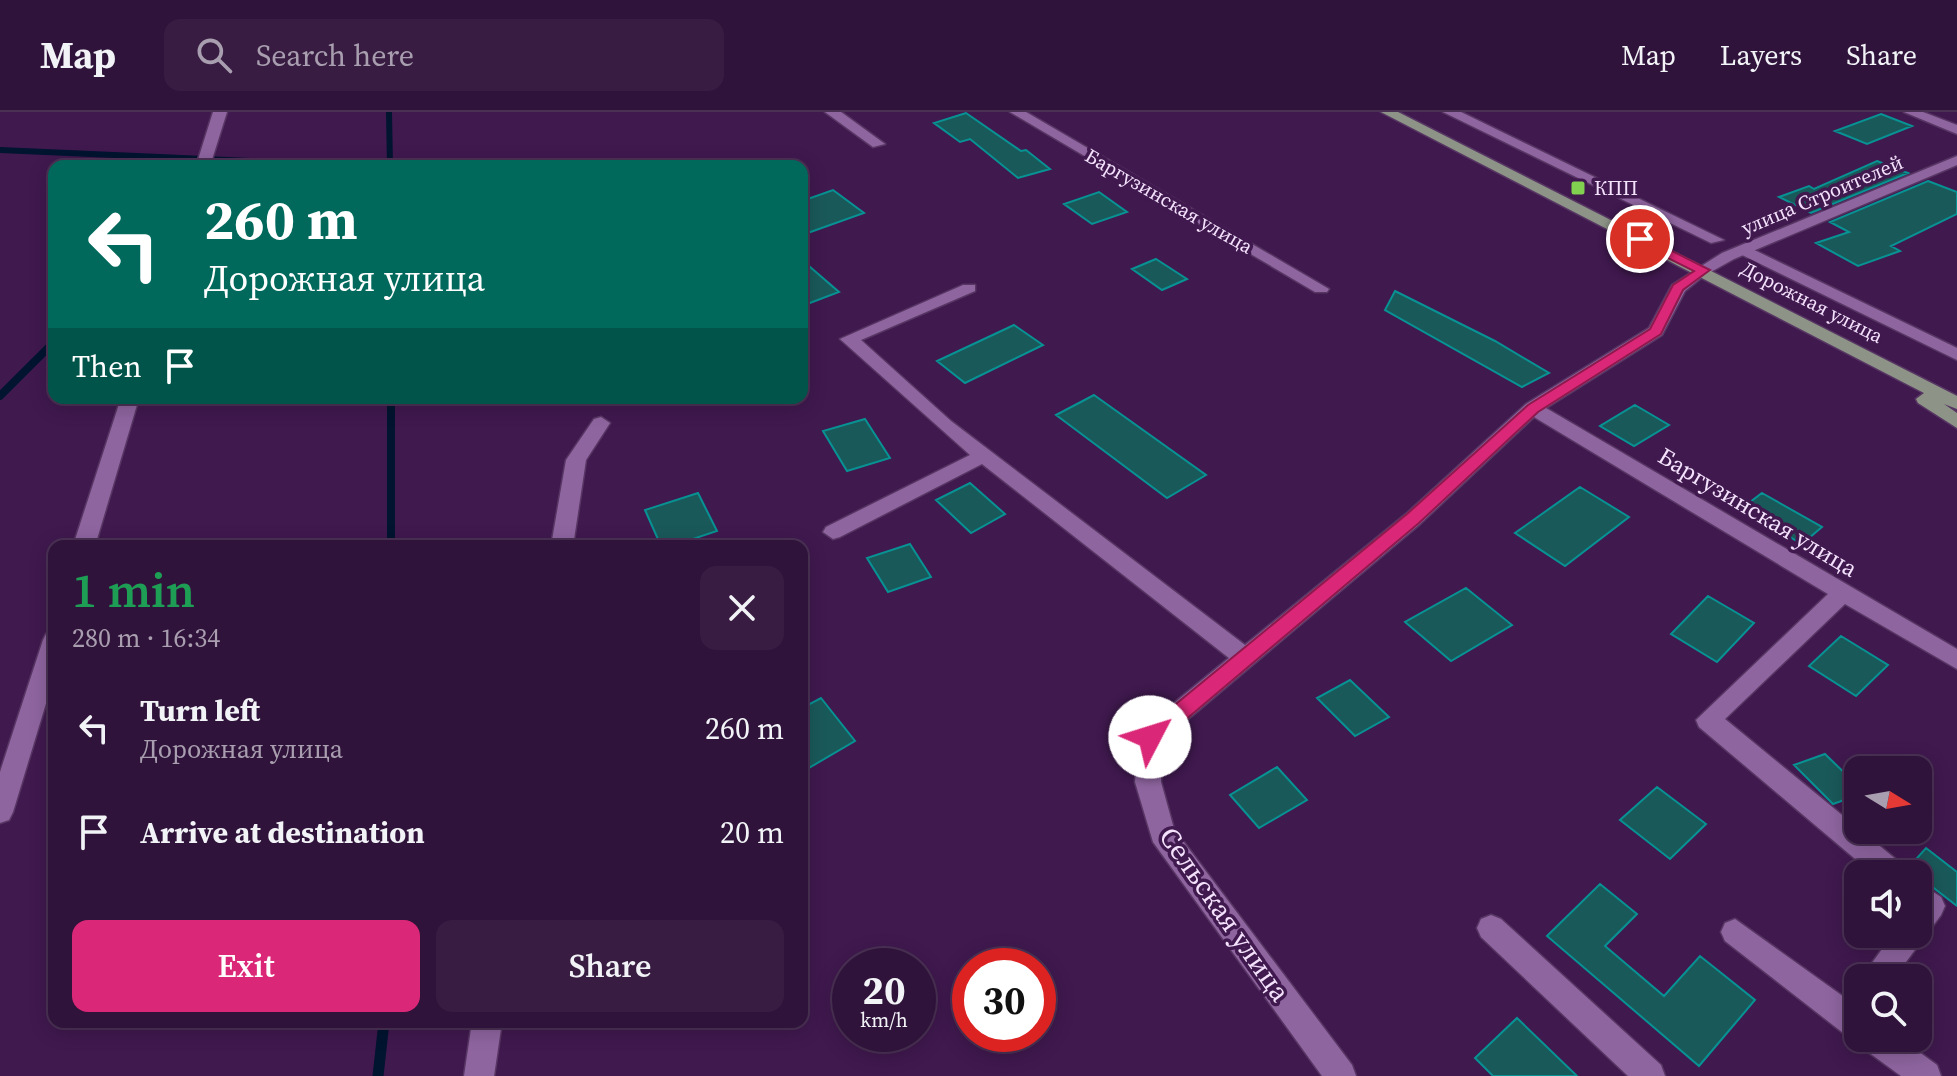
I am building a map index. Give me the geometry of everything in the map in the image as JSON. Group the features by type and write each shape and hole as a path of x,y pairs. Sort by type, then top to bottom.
{"main road":[{"name":"Дорожная улица","path":"1388,112 1703,270 1957,403"},
{"path":"1856,349 1957,422"}],"street":[{"path":"205,160 220,112"},
{"path":"832,112 878,144"},
{"name":"Баргузинская улица","path":"1017,112 1321,289"},
{"path":"1450,112 1716,240"},
{"path":"1911,112 1957,130"},
{"name":"улица Строителей","path":"1150,737 1413,519 1533,408 1656,331 1678,288 1703,270 1957,160"},
{"path":"1744,250 1957,355"},
{"path":"969,288 849,339 944,425 1246,658"},
{"path":"86,540 128,404"},
{"name":"Баргузинская улица","path":"1533,408 1957,660"},
{"path":"563,540 576,460 601,423"},
{"path":"833,532 985,455"},
{"path":"1844,592 1708,720 1876,860"},
{"path":"0,812 48,659"},
{"name":"Сельская улица","path":"1150,737 1148,782 1162,834 1341,1076"},
{"path":"1491,928 1650,1076"},
{"path":"1735,932 1844,1008"},
{"path":"1887,964 1899,948"},
{"path":"479,1076 486,1028"},
{"path":"1894,1052 1926,1076"}],"building":[{"path":"966,113 1021,151 1026,150 1050,169 1018,178 970,139 960,142 934,123"},
{"path":"1881,114 1912,126 1867,144 1835,131"},
{"path":"1877,161 1908,173 1811,213 1779,197 1809,186 1814,189"},
{"path":"1928,181 1957,192 1957,214 1891,246 1900,251 1858,266 1816,243 1849,232 1830,222"},
{"path":"833,190 864,213 808,233 808,199"},
{"path":"1099,192 1127,212 1092,224 1064,204"},
{"path":"1156,259 1187,279 1162,290 1132,269"},
{"path":"808,265 839,292 808,304"},
{"path":"1395,291 1495,341 1549,373 1522,387 1385,310"},
{"path":"1014,325 1043,345 965,383 937,361"},
{"path":"1094,395 1206,475 1167,498 1056,415"},
{"path":"1635,405 1669,425 1634,446 1600,426"},
{"path":"865,419 890,458 847,471 823,431"},
{"path":"970,483 1005,514 971,533 936,500"},
{"path":"1580,487 1629,517 1565,566 1515,533"},
{"path":"698,493 717,531 690,540 658,540 645,510"},
{"path":"1762,493 1822,527 1802,544 1741,509"},
{"path":"910,544 931,577 888,592 867,558"},
{"path":"1466,588 1512,625 1451,661 1405,622"},
{"path":"1708,596 1754,623 1717,662 1671,634"},
{"path":"1841,636 1888,665 1856,696 1809,666"},
{"path":"1350,680 1389,717 1355,736 1317,698"},
{"path":"821,698 855,741 808,768 808,705"},
{"path":"1825,754 1844,772 1844,800 1833,804 1794,765"},
{"path":"1277,767 1307,800 1259,828 1230,795"},
{"path":"1657,787 1706,824 1670,859 1620,820"},
{"path":"1926,848 1957,872 1957,906 1932,887 1932,860 1915,860"},
{"path":"1600,884 1637,914 1605,946 1664,996 1700,956 1755,1000 1699,1066 1547,936"},
{"path":"1517,1018 1577,1076 1493,1076 1475,1058"}],"waterway":[{"path":"389,112 390,160"},
{"path":"0,150 229,160"},
{"path":"0,396 48,348"},
{"path":"391,404 391,540"},
{"path":"378,1076 383,1028"}],"place":[{"name":"КПП","path":"1578,188"}],"route":[{"path":"1150,737 1413,519 1533,408 1656,331 1678,288 1703,270 1640,239"}]}
